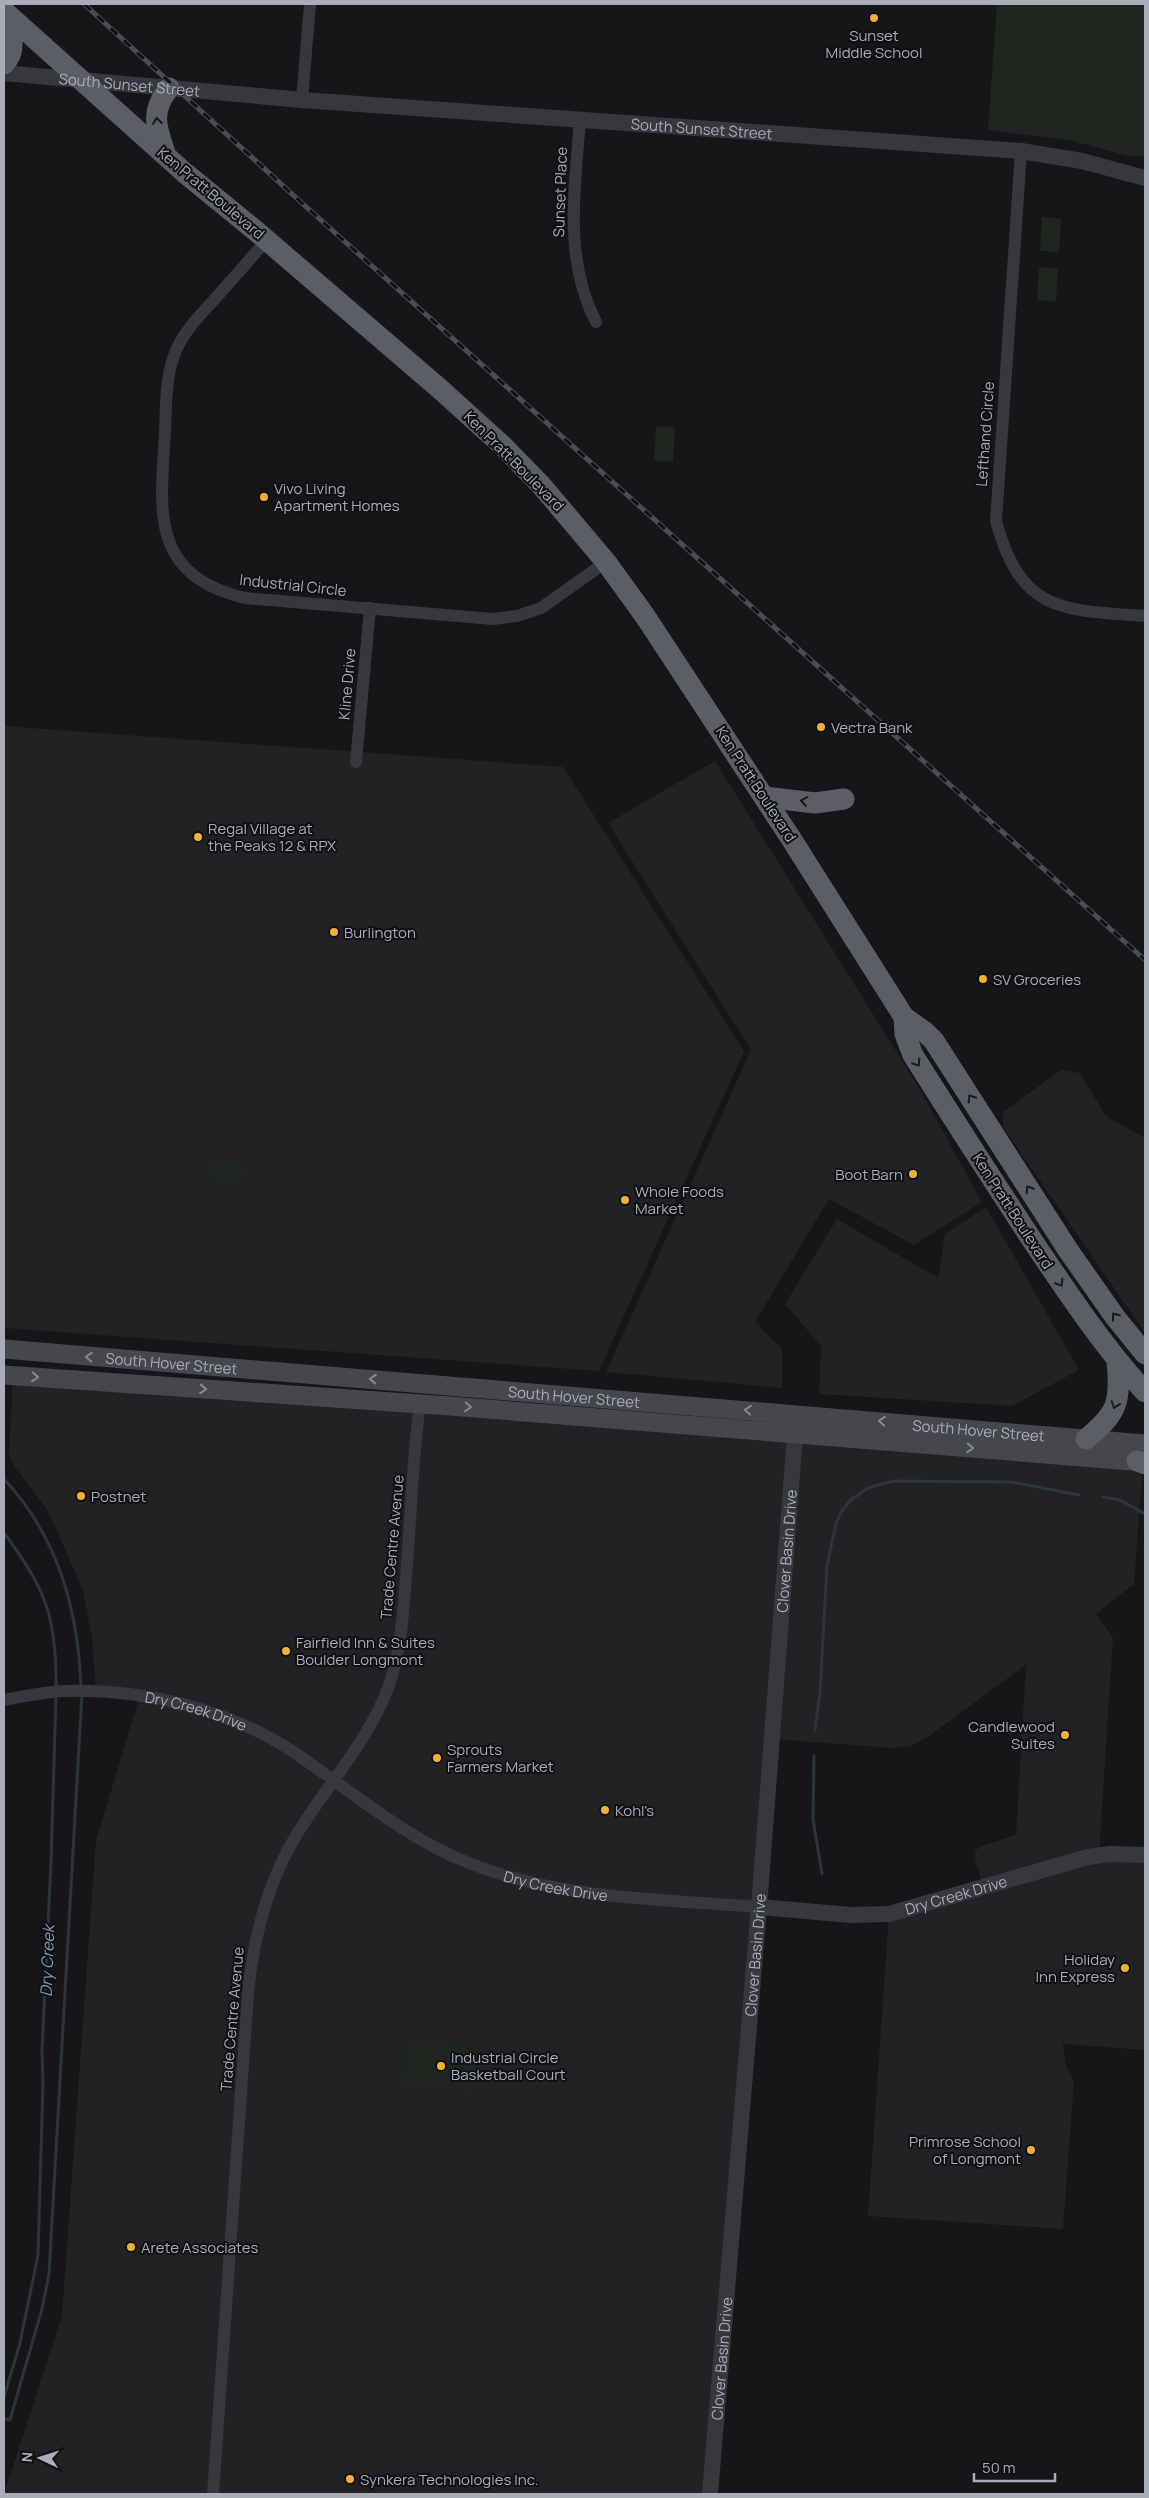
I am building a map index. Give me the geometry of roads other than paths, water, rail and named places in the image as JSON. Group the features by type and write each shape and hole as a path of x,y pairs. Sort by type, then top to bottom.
{"highway":[{"name":"Ken Pratt Boulevard","path":"4,11 166,156 267,240 503,446 563,509 606,562 645,616 764,797 904,1017 934,1041 1068,1250 1145,1354"},
{"path":"4,16 13,42 11,54 4,64"},
{"path":"166,156 155,113 160,99 169,88"},
{"path":"764,797 815,803 844,799"},
{"name":"Ken Pratt Boulevard","path":"904,1017 905,1034 912,1055 1068,1296 1117,1361 1145,1392"},
{"path":"1086,1438 1108,1420 1113,1411 1118,1393 1117,1361"}],"main road":[{"name":"South Hover Street","path":"4,1349 1086,1438 1143,1457"},
{"name":"South Hover Street","path":"4,1375 420,1404 795,1434 1143,1457"},
{"path":"420,1404 421,1383"}],"street":[{"path":"302,100 310,4"},
{"name":"South Sunset Street","path":"4,73 255,95"},
{"name":"South Sunset Street","path":"195,90 302,100 1021,151 1082,161 1145,178"},
{"name":"Sunset Place","path":"580,120 573,210 575,257 581,287 596,322"},
{"name":"Lefthand Circle","path":"1021,151 996,521 1006,556 1015,571 1040,596 1073,610 1145,616"},
{"name":"Industrial Circle","path":"267,240 188,328 172,362 167,387 161,507 165,530 171,547 184,566 202,582 222,592 245,598 493,619 517,616 540,608 606,562"},
{"name":"Kline Drive","path":"356,762 370,608"},
{"name":"Trade Centre Avenue","path":"213,2494 248,1993 254,1950 266,1902 281,1864 302,1826 375,1718 389,1686 398,1651 420,1404"},
{"name":"Clover Basin Drive","path":"710,2494 760,1907 797,1414"},
{"name":"Dry Creek Drive","path":"4,1700 64,1691 145,1696 224,1716 268,1736 417,1838 454,1857 504,1876 547,1887 589,1893 851,1915 889,1914 1088,1857 1110,1854 1145,1855"}],"waterway":[{"path":"4,1479 23,1501 38,1525 62,1576 70,1602 75,1630 81,1687"},
{"path":"815,1730 820,1692 827,1565 836,1524 841,1512 852,1499 868,1488 893,1481 1012,1482 1079,1495"},
{"path":"1103,1497 1120,1500 1145,1514"},
{"name":"Dry Creek","path":"4,1533 30,1571 46,1605 54,1643 56,1689"},
{"path":"4,2419 10,2420 42,2309 49,2274 82,1693"},
{"name":"Dry Creek","path":"4,2397 20,2343 38,2255 43,2083 42,2050 51,1862 56,1695"},
{"path":"814,1756 813,1819 822,1874"}],"railway":[{"path":"84,4 303,204 1145,960"}],"place":[{"name":"Sunset Middle School","path":"874,18"},
{"name":"Vivo Living Apartment Homes","path":"264,497"},
{"name":"Vectra Bank","path":"821,727"},
{"name":"Regal Village at the Peaks 12 & RPX","path":"198,837"},
{"name":"Burlington","path":"334,932"},
{"name":"SV Groceries","path":"983,979"},
{"name":"Boot Barn","path":"913,1174"},
{"name":"Whole Foods Market","path":"625,1200"},
{"name":"Postnet","path":"81,1496"},
{"name":"Fairfield Inn & Suites Boulder Longmont","path":"286,1651"},
{"name":"Candlewood Suites","path":"1065,1735"},
{"name":"Sprouts Farmers Market","path":"437,1758"},
{"name":"Kohl's","path":"605,1810"},
{"name":"Holiday Inn Express","path":"1125,1968"},
{"name":"Industrial Circle Basketball Court","path":"441,2066"},
{"name":"Primrose School of Longmont","path":"1031,2150"},
{"name":"Arete Associates","path":"131,2247"},
{"name":"Synkera Technologies Inc.","path":"350,2479"}]}
